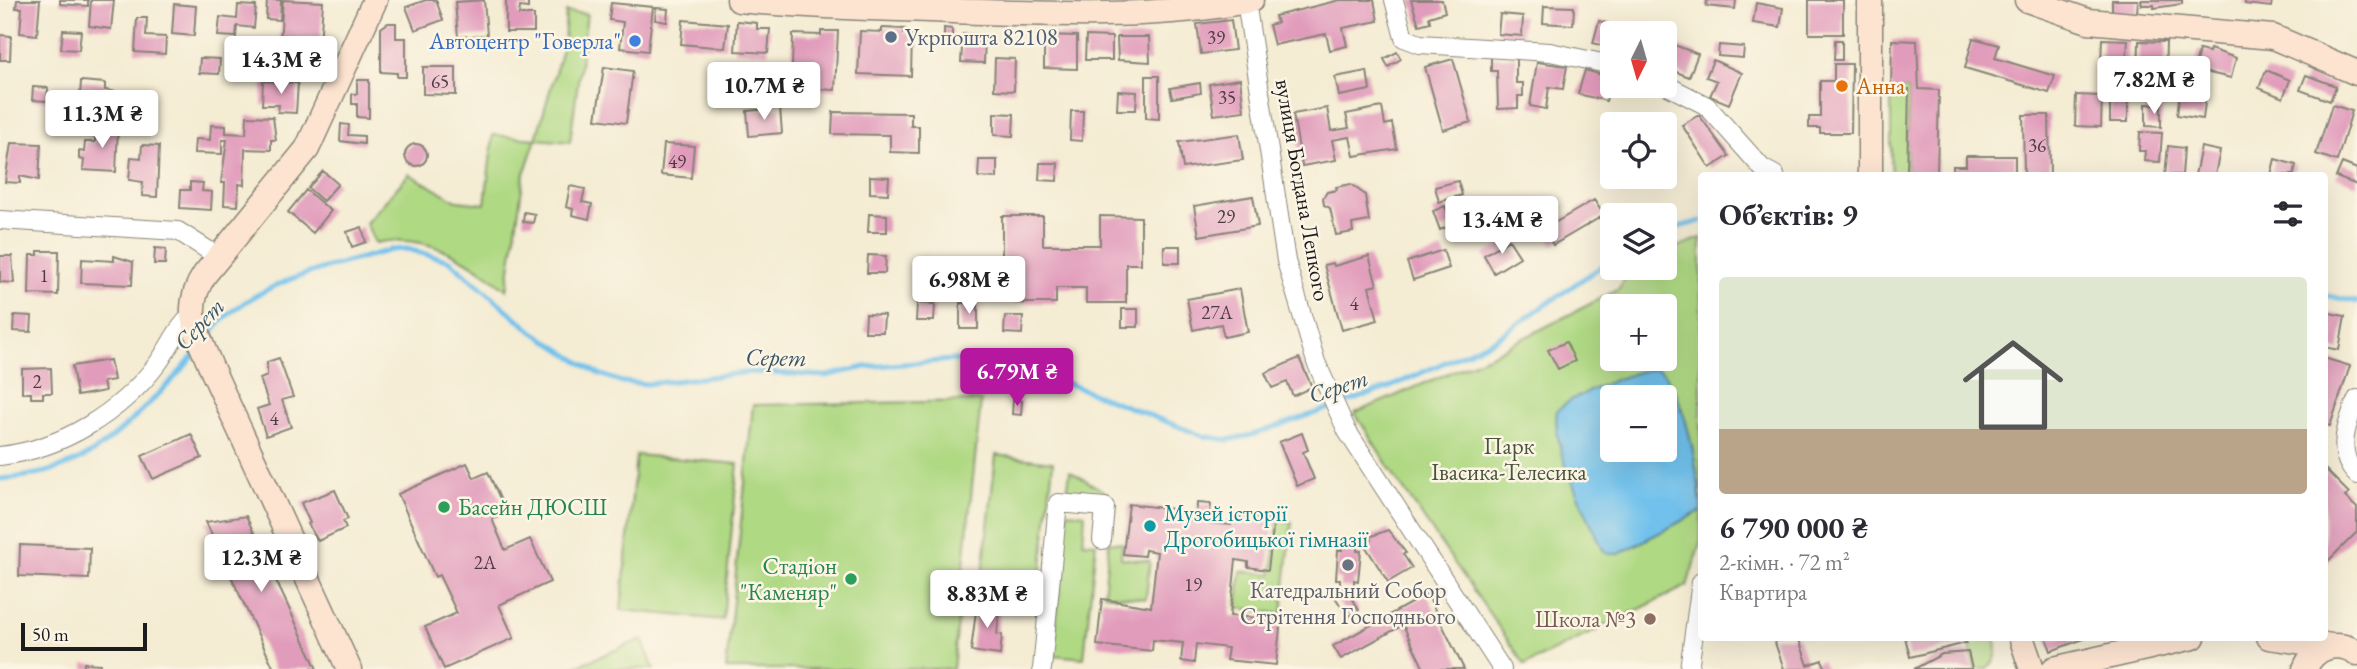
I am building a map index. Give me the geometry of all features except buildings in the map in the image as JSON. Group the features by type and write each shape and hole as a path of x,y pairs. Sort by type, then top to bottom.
{"street":[{"path":"349,669 210,365 194,323 195,288 307,149 375,0"},
{"path":"739,0 828,7 983,6 1148,12 1249,1"},
{"path":"1394,0 1404,38 1420,44 1550,52 1600,62"},
{"path":"1870,0 1870,172"},
{"path":"2026,0 2088,21 2273,37 2357,73"},
{"name":"вулиця Богдана Лепкого","path":"1249,1 1287,266 1304,328 1341,420 1502,669"},
{"path":"1677,91 1707,106 1762,168 1769,172"},
{"path":"0,220 178,231 219,257"},
{"path":"0,456 46,446 103,416 135,392 160,361 180,327 194,323"},
{"path":"2357,399 2344,436 2346,465 2357,475"},
{"path":"1042,669 1058,503 1105,507 1102,540"},
{"path":"1689,669 1698,604"},
{"path":"2022,641 2032,669"},
{"path":"2054,669 2176,641"},
{"path":"2268,641 2284,653 2296,669"},
{"path":"2300,641 2347,647"},
{"path":"2305,669 2315,654 2347,647"}],"green space":[{"path":"566,12 587,14 570,142 536,139 564,42"},
{"path":"1891,89 1909,89 1907,172 1891,172"},
{"path":"493,135 536,139 524,174 507,290 477,268 446,251 411,241 375,243 366,223 409,174 457,201 485,204"},
{"name":"Парк Івасика-Телесика","path":"1698,239 1698,550 1687,586 1525,665 1395,477 1355,413 1491,355 1600,299 1600,371 1677,371 1677,294 1609,294 1619,289 1624,280 1677,280 1677,247"},
{"path":"981,401 953,669 726,669 753,405"},
{"path":"636,455 738,464 723,620 621,610"},
{"path":"996,455 1053,462 1038,604 980,598"},
{"path":"1070,471 1109,494 1107,497 1067,493"},
{"path":"1067,512 1085,514 1083,542 1096,543 1084,658 1053,655"},
{"path":"1278,521 1292,522 1282,614 1237,608 1241,571 1272,574"},
{"path":"1109,542 1122,543 1121,558 1150,561 1146,599 1104,594"},
{"path":"642,639 654,669 569,669"},
{"path":"1969,641 1996,641 1993,662 1987,669 1975,669"}],"water":[{"path":"1644,371 1660,371 1671,385 1603,385"},
{"path":"1600,386 1600,462 1677,462 1677,397 1694,457 1698,479 1698,513 1619,554 1608,554 1603,550 1580,500 1559,443 1557,411"}],"waterway":[{"name":"Серет","path":"1677,227 1698,222"},
{"name":"Серет","path":"207,337 224,318 245,302 291,279 391,250 407,249 450,261 532,331 597,373 622,382 647,384 752,372 826,376 865,367 951,360 991,361 1028,368 1203,436 1228,440 1252,435 1388,388 1494,340 1600,267"},
{"name":"Серет","path":"2328,296 2357,302"},
{"name":"Серет","path":"0,479 46,472 88,455 146,407 197,351"}],"place":[{"name":"Укрпошта 82108","path":"891,37"},
{"name":"Автоцентр \"Говерла\"","path":"635,41"},
{"name":"Анна","path":"1842,86"},
{"name":"Басейн ДЮСШ","path":"444,507"},
{"name":"Музей історії Дрогобицької гімназії","path":"1150,526"},
{"name":"Катедральний Собор Стрітення Господнього","path":"1348,565"},
{"name":"Стадіон \"Каменяр\"","path":"851,579"},
{"name":"Школа №3","path":"1650,619"}]}
